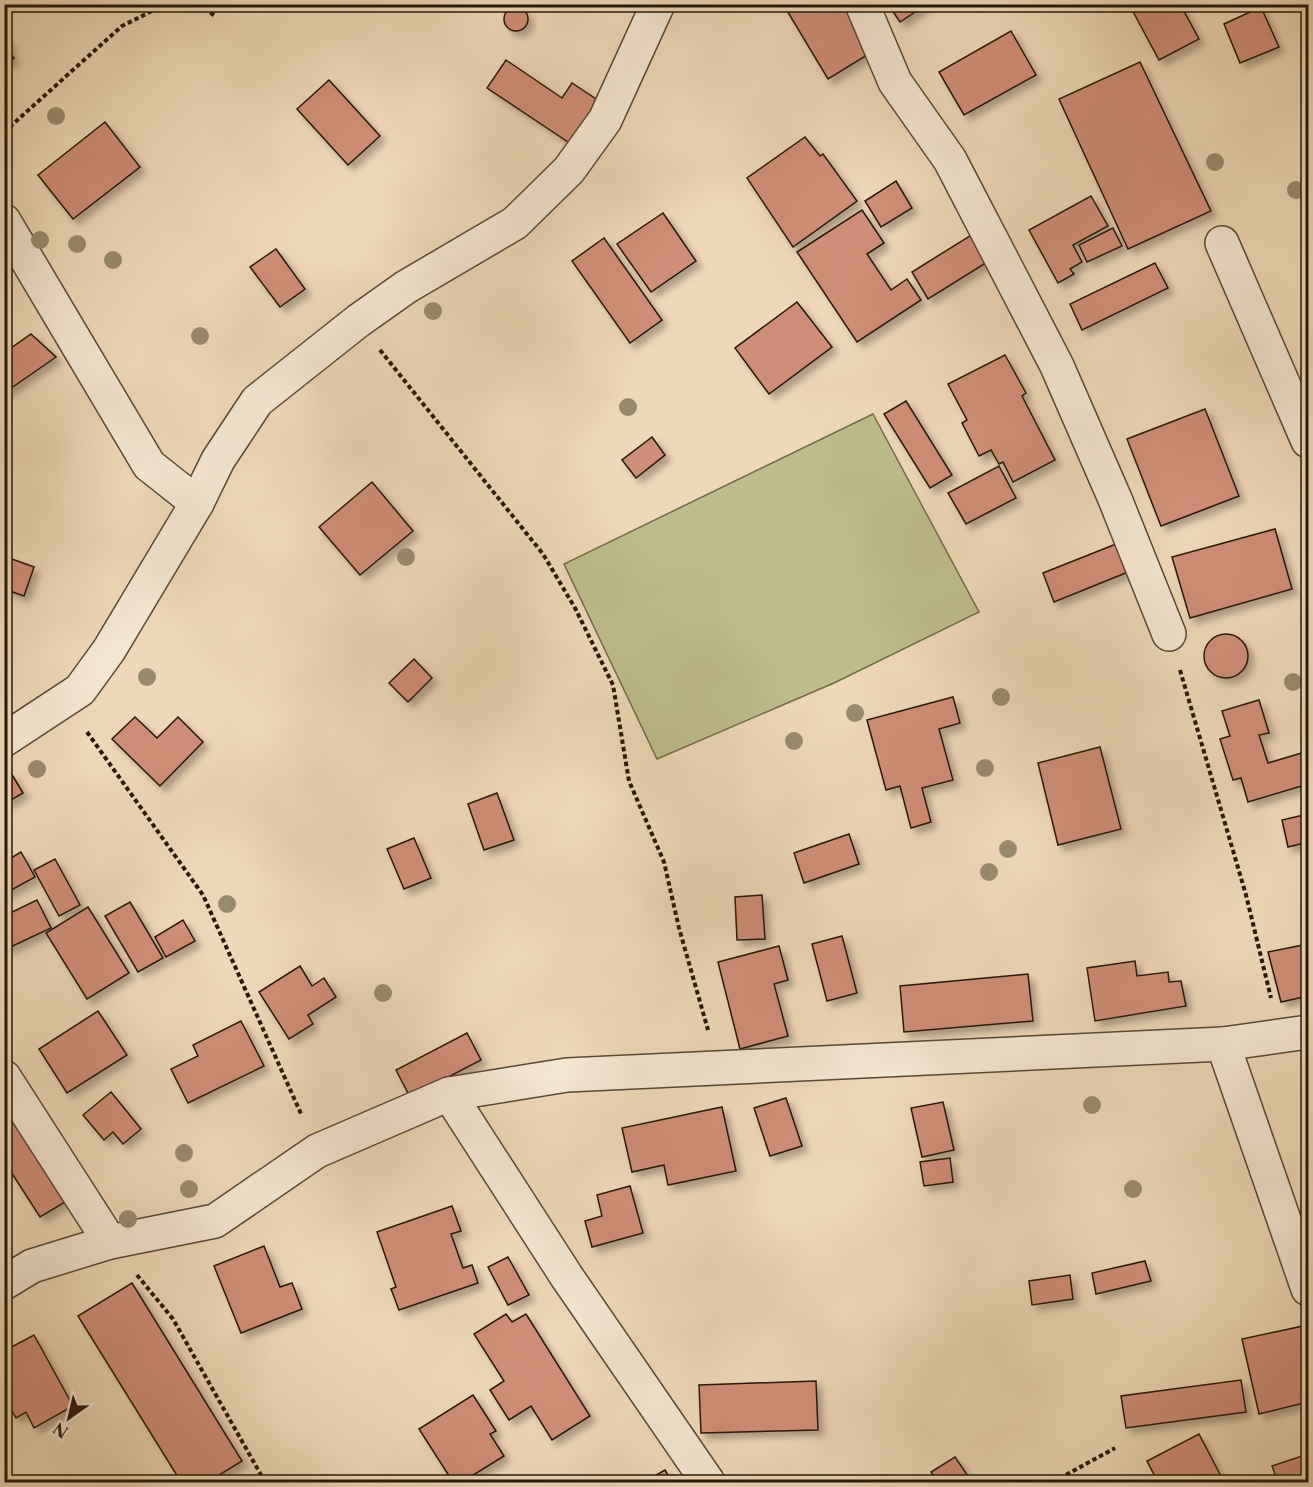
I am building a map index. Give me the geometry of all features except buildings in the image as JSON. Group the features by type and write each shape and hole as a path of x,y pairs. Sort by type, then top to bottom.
{"street":[{"path":"4,740 80,690 109,650 197,503 218,460 257,401 358,321 406,287 515,223 569,170 605,120 658,4"},
{"path":"862,4 895,82 950,160 1057,366 1115,499 1169,634"},
{"path":"4,220 149,465 197,503"},
{"path":"1222,243 1308,441"},
{"path":"4,1283 32,1266 110,1242 214,1221 317,1151 449,1094 567,1075 719,1066 1223,1044 1294,1034"},
{"path":"1223,1044 1308,1289"},
{"path":"4,1077 110,1242"},
{"path":"449,1094 567,1277 708,1482"}],"path":[{"path":"4,132 122,26 166,4"},
{"path":"198,4 215,16"},
{"path":"358,321 543,554 574,608 613,685 629,781 664,862 679,928 719,1066"},
{"path":"1169,634 1246,895 1294,1034"},
{"path":"64,699 203,895 317,1151"},
{"path":"110,1242 173,1319 265,1482"},
{"path":"1053,1482 1115,1448"}],"shaded area":[{"path":"873,414 979,612 834,683 657,759 564,564"}]}
